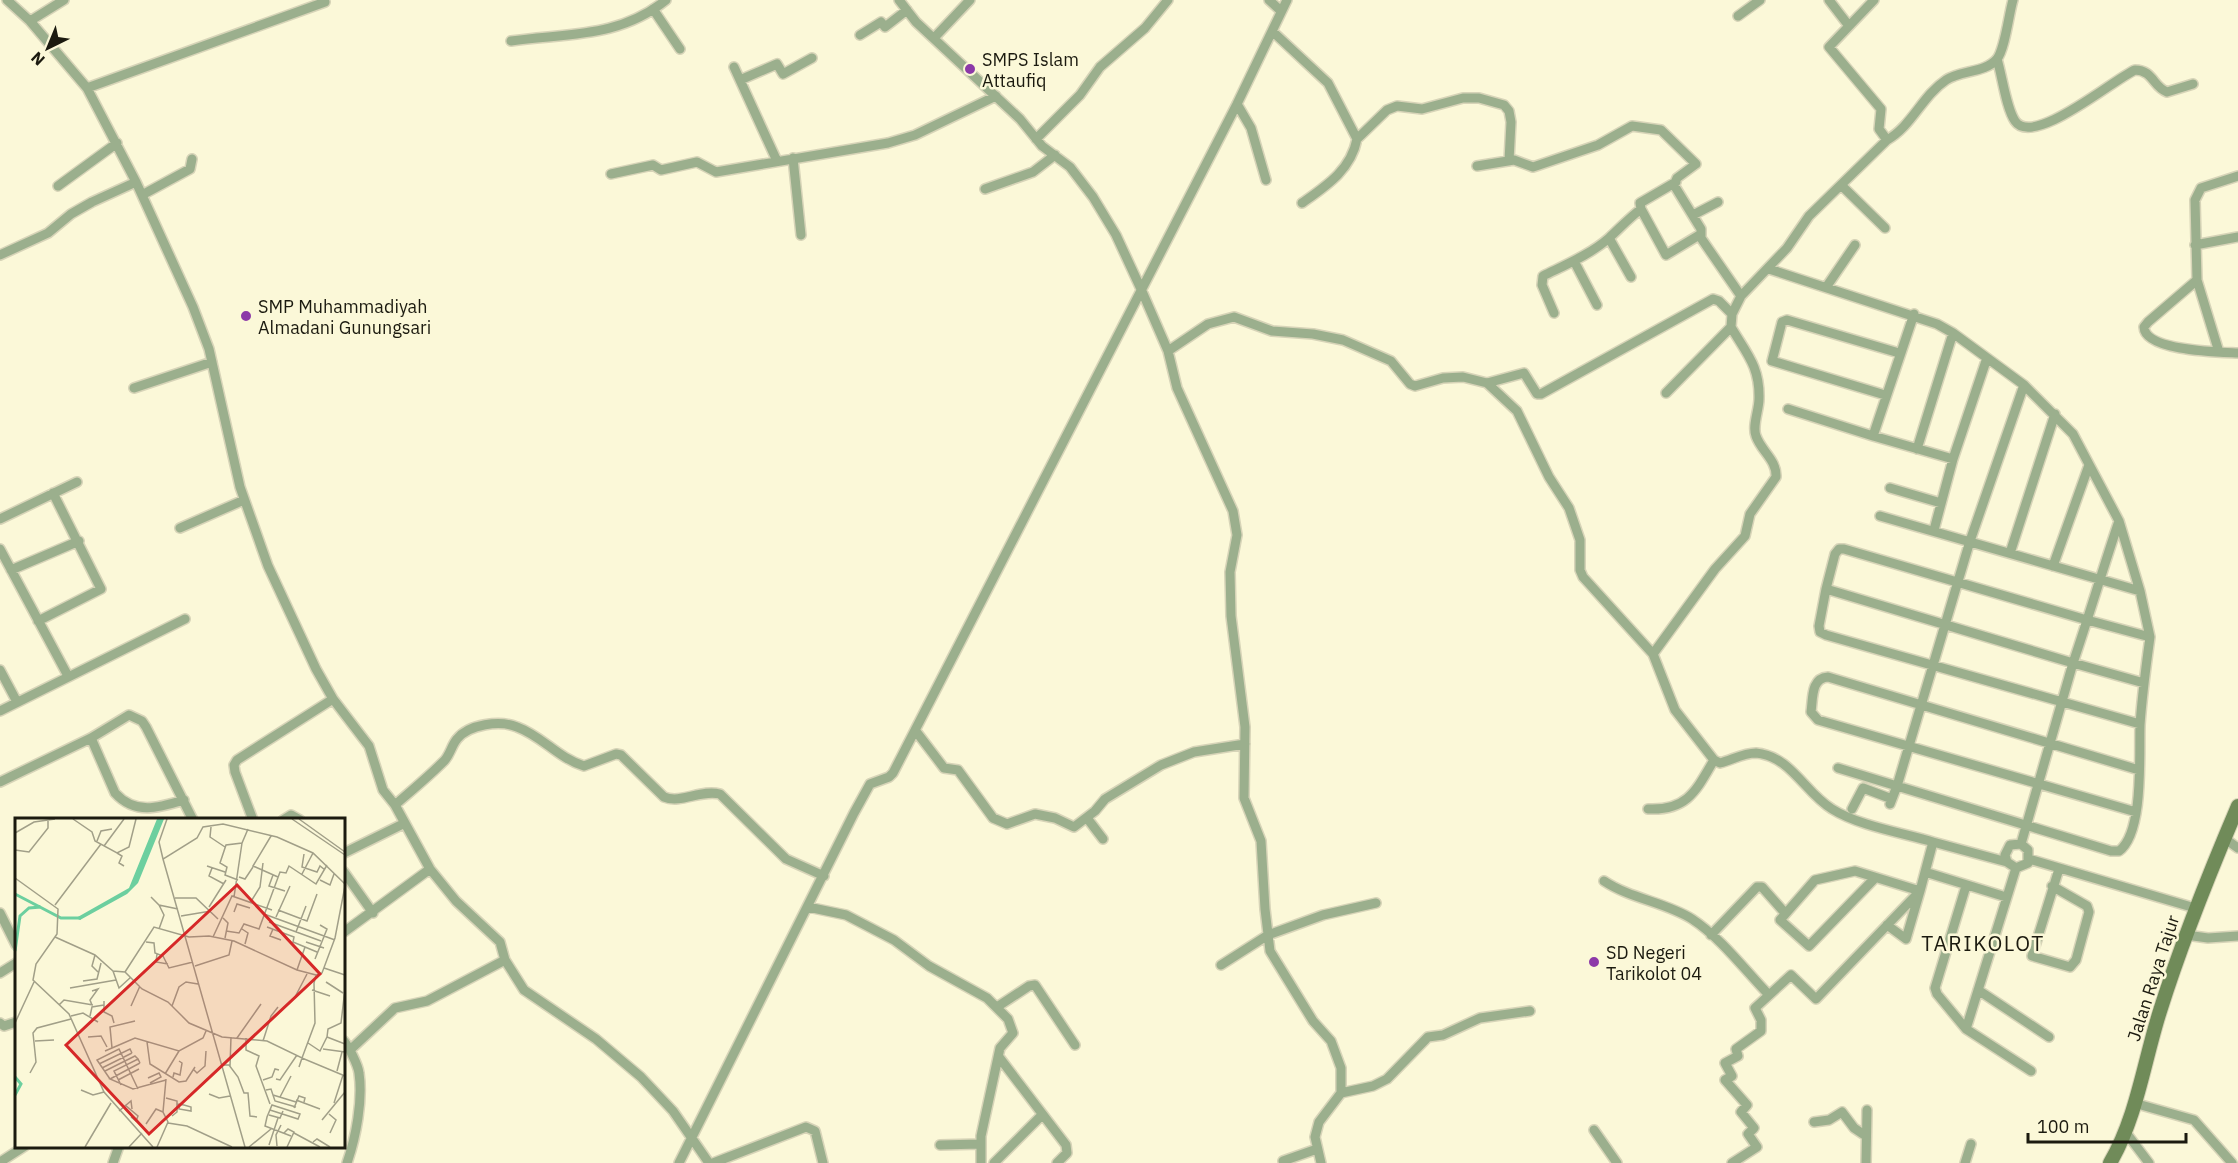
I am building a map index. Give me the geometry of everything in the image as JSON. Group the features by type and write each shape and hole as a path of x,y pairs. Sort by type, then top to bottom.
{"main road":[{"name":"Jalan Raya Tajur","path":"2110,1163 2134,1103 2160,1011 2195,908 2238,806"}],"street":[{"path":"7,0 30,21 87,88 136,182 193,307 212,362 244,500 268,566 333,699 369,746 380,784 395,805 430,869 456,901 496,937 505,960 524,990 596,1039 640,1077 673,1111 711,1163 806,1127 814,1131 823,1163"},
{"path":"30,21 64,0"},
{"path":"511,41 606,31 620,27 666,0"},
{"path":"899,0 1036,139 1079,176 1093,197 1116,236 1141,289 1168,351 1177,388 1227,495 1237,535 1230,572 1231,616 1245,744 1244,798 1261,841 1270,951 1313,1021 1335,1050 1341,1068 1341,1093 1319,1122 1315,1137 1321,1163"},
{"path":"934,38 970,0"},
{"path":"1036,139 1080,95 1100,68 1145,28 1168,0"},
{"path":"1269,0 1281,11"},
{"path":"678,1163 870,784 889,777 893,773 1237,104 1287,0"},
{"path":"1738,16 1760,0"},
{"path":"1874,0 1829,46 1881,109 1879,129 1887,140"},
{"path":"2013,0 1997,59 2014,120 2026,129 2034,129 2071,110 2135,70 2147,73 2159,88 2167,92 2193,84"},
{"path":"1832,1 1849,26"},
{"path":"87,88 325,2"},
{"path":"653,9 680,49"},
{"path":"860,35 881,22 885,27 907,10"},
{"path":"1272,31 1328,83 1357,139 1356,149 1339,177 1302,203"},
{"path":"740,80 777,64 783,74 812,58"},
{"path":"1666,393 1731,327 1732,314 1741,296 1787,248 1809,216 1887,140 1897,135 1945,80 1989,65 1997,59"},
{"path":"734,67 777,161"},
{"path":"611,174 653,165 661,170 697,162 716,172 740,167 757,167 777,161 899,140 996,96"},
{"path":"1357,139 1387,111 1397,106 1422,109 1463,98 1479,98 1504,105 1509,111 1511,123 1509,162"},
{"path":"1237,104 1251,128 1266,180"},
{"path":"1477,166 1514,160 1533,166 1539,165 1598,145 1632,126 1647,126 1660,130 1696,164 1677,178 1674,185 1693,215 1701,234 1741,296"},
{"path":"58,186 117,143"},
{"path":"986,189 1033,172 1055,155"},
{"path":"793,158 801,235"},
{"path":"142,195 190,169 192,159"},
{"path":"2219,352 2201,302 2197,280 2196,195 2201,188 2238,176"},
{"path":"0,255 48,233 70,214 136,182"},
{"path":"1676,182 1640,202 1641,209 1666,255 1701,234"},
{"path":"1841,185 1885,228"},
{"path":"1693,215 1718,202"},
{"path":"1554,313 1542,285 1543,276 1574,261 1609,238 1619,225 1641,209"},
{"path":"2195,245 2238,237"},
{"path":"1609,238 1631,278"},
{"path":"1827,286 1855,245"},
{"path":"1574,261 1598,305"},
{"path":"1769,269 1914,314 1953,333 2024,385 2055,414 2073,434 2119,521 2140,591 2150,637 2140,724 2136,812 2128,841 2119,851 2110,851 1838,768"},
{"path":"2197,280 2148,322 2144,331 2152,341 2169,346 2238,353"},
{"path":"1487,383 1524,373 1537,394 1541,394 1713,299 1719,301 1732,314"},
{"path":"1873,436 1914,314"},
{"path":"1168,351 1208,324 1234,317 1272,331 1313,334 1343,340 1391,361 1410,384 1415,386 1443,378 1463,377 1487,383 1517,411 1549,477 1569,508 1580,540 1582,577 1653,654 1675,710 1714,760 1720,763 1739,755 1755,753 1768,756 1787,766 1832,809 1849,817 2007,862 2016,868 2024,866 2029,859 2028,850 2021,844 2014,843 2007,847 2005,855 2007,862"},
{"path":"1885,395 1772,361 1782,322 1787,320 1899,353"},
{"path":"1653,654 1715,569 1745,536 1750,514 1776,477 1775,465 1755,432 1759,394 1755,369 1750,353 1731,327"},
{"path":"1917,449 1953,333"},
{"path":"1935,530 1953,459 1987,358"},
{"path":"134,388 212,362"},
{"path":"1852,809 1863,788 1891,801 1970,541 2024,385"},
{"path":"1788,409 1953,459"},
{"path":"2010,553 2055,414"},
{"path":"2053,566 2089,465"},
{"path":"0,519 77,482"},
{"path":"1890,488 1941,503"},
{"path":"38,621 101,589 79,541 53,494"},
{"path":"180,528 244,500"},
{"path":"1880,516 2140,591"},
{"path":"2021,844 2061,701 2119,521"},
{"path":"11,570 79,541"},
{"path":"0,549 68,676"},
{"path":"2140,724 1820,632 1818,626 1835,554 1839,549 2150,637"},
{"path":"1826,589 2144,683"},
{"path":"0,711 185,620"},
{"path":"0,670 17,702"},
{"path":"2136,812 1818,720 1811,712 1816,683 1820,678 1828,676 2139,770"},
{"path":"253,818 234,772 237,760 333,699"},
{"path":"0,782 92,738 129,715 142,721 193,818"},
{"path":"395,805 445,760 454,743 466,732 498,723 515,726 561,756 584,766 615,753 621,755 664,797 671,800 709,791 720,794 786,859 824,876"},
{"path":"915,730 944,768 960,772 993,818 1007,824 1035,814 1055,818 1074,827 1087,818 1105,799 1161,765 1194,752 1245,744"},
{"path":"92,738 115,793 121,799 152,809 184,800"},
{"path":"1648,809 1662,810 1681,804 1701,784 1714,760"},
{"path":"1087,818 1103,839"},
{"path":"345,853 405,824"},
{"path":"2224,838 2238,848"},
{"path":"1887,925 1906,939 1934,842"},
{"path":"2029,859 2195,908"},
{"path":"1966,1029 2016,868"},
{"path":"345,931 430,869"},
{"path":"2052,886 2087,906 2089,912 2076,960 2070,967 2032,956 2052,886 2059,869"},
{"path":"1875,878 1809,946 1780,920 1815,880 1855,871 1920,891"},
{"path":"1925,872 2006,897"},
{"path":"345,873 373,913"},
{"path":"1604,881 1628,895 1680,913 1712,935 1768,994"},
{"path":"1966,886 1935,988 1936,994 1966,1029 2031,1071"},
{"path":"1712,935 1757,887 1762,887 1785,913"},
{"path":"1732,1163 1757,1147 1748,1134 1754,1128 1741,1112 1747,1105 1725,1080 1732,1076 1725,1063 1738,1056 1736,1049 1761,1030 1761,1020 1755,1008 1791,975 1816,999 1920,891"},
{"path":"1221,965 1268,935 1323,915 1376,903"},
{"path":"808,907 852,918 894,940 930,966 987,998 1008,1019 1012,1031 1001,1046 980,1144 981,1163"},
{"path":"0,913 15,943"},
{"path":"2186,935 2208,938 2238,936"},
{"path":"350,1050 395,1008 428,1001 505,960"},
{"path":"0,973 15,964"},
{"path":"997,1007 1029,986 1035,985 1075,1045"},
{"path":"1978,990 2049,1036"},
{"path":"1341,1093 1372,1086 1387,1079 1428,1037 1449,1032 1480,1018 1530,1011"},
{"path":"0,1023 4,1026 15,1022"},
{"path":"345,1042 359,1070 360,1085 348,1159 358,1163"},
{"path":"999,1057 1066,1145 1067,1153 1057,1163"},
{"path":"2134,1103 2194,1120 2232,1163"},
{"path":"1866,1163 1867,1110"},
{"path":"1814,1122 1829,1120 1842,1112 1854,1128 1866,1136"},
{"path":"994,1163 1042,1115"},
{"path":"1594,1130 1617,1163"},
{"path":"2124,1130 2149,1163"},
{"path":"940,1145 980,1144"},
{"path":"1965,1163 1971,1144"},
{"path":"0,1162 22,1148"},
{"path":"113,1163 118,1148"},
{"path":"1283,1161 1317,1149"}],"place":[{"name":"SMPS Islam Attaufiq","path":"970,69"},
{"name":"SMP Muhammadiyah Almadani Gunungsari","path":"246,316"},
{"name":"SD Negeri Tarikolot 04","path":"1594,962"}],"district":[{"name":"TARIKOLOT","path":"1983,943"}]}
